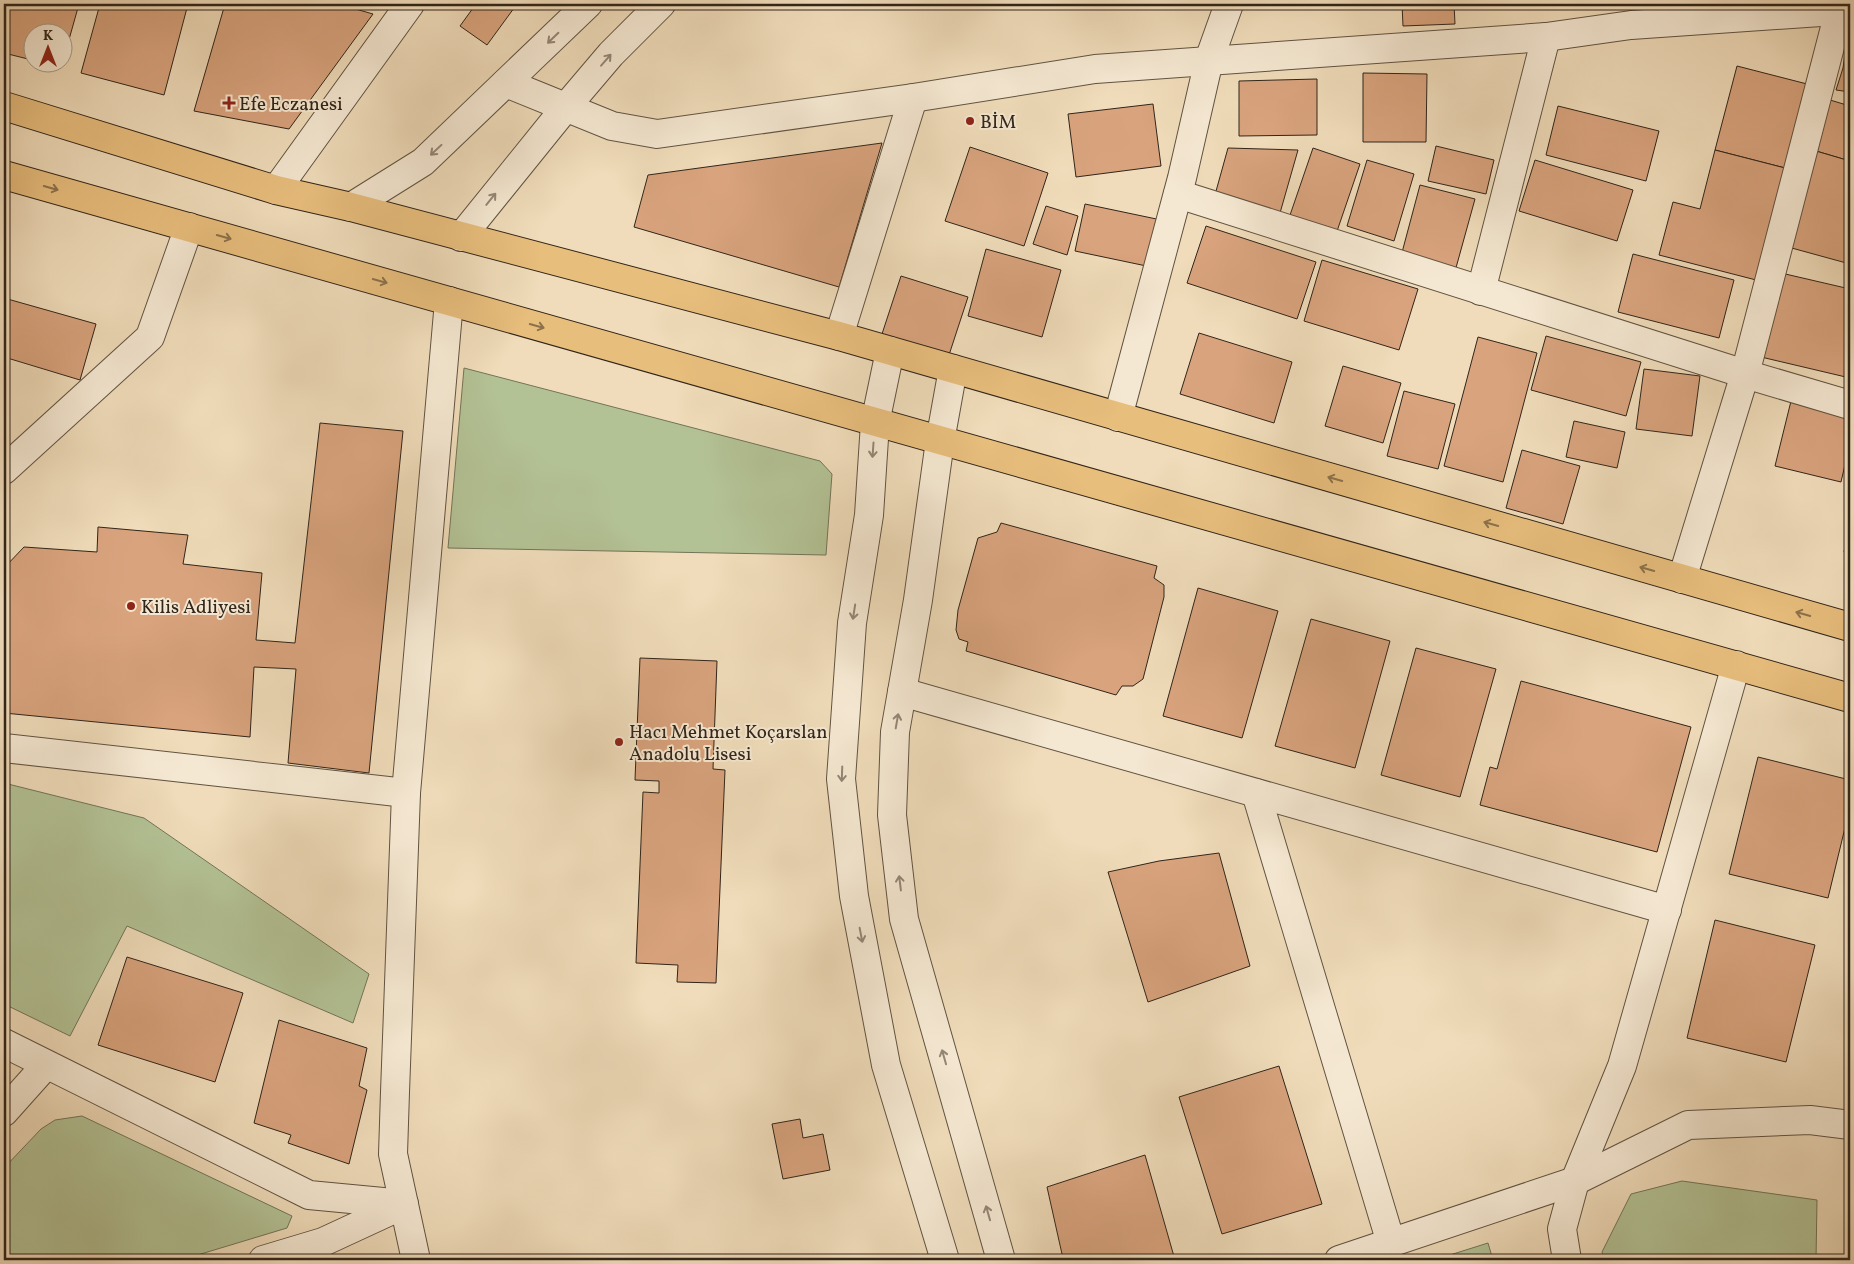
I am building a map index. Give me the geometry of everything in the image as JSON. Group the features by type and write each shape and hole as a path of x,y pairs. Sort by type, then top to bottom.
{"main road":[{"path":"4,106 276,190 351,207 839,336 1850,627"},
{"path":"4,175 1850,698"}],"street":[{"path":"276,190 410,4"},
{"path":"351,207 423,162 588,4"},
{"path":"461,237 566,106 611,54 661,4"},
{"path":"1118,417 1178,194 1209,60 1229,4"},
{"path":"506,83 612,126 657,134 913,98 1095,69 1546,37 1631,25 1845,11 1745,374 1682,579"},
{"path":"1481,291 1546,37"},
{"path":"839,336 913,98"},
{"path":"1178,194 1745,374 1850,405"},
{"path":"4,470 150,337 188,227"},
{"path":"416,1260 394,1154 406,793 449,300"},
{"path":"890,351 875,423 869,516 852,623 841,779 854,896 886,1065 945,1260"},
{"path":"953,369 940,441 918,600 895,732 892,815 904,919 1001,1260"},
{"path":"1567,1260 1562,1229 1575,1181 1622,1066 1736,665"},
{"path":"902,692 1667,910"},
{"path":"4,748 406,793"},
{"path":"1256,793 1391,1243"},
{"path":"4,1043 309,1195 404,1204"},
{"path":"4,1112 46,1065"},
{"path":"1339,1260 1575,1181 1688,1125 1810,1120 1850,1125"},
{"path":"263,1260 323,1242 404,1204"}],"green space":[{"path":"464,368 820,461 832,474 826,555 448,548"},
{"path":"4,783 144,818 369,974 353,1023 127,926 70,1036 4,1004"},
{"path":"82,1116 292,1216 287,1228 181,1260 4,1260 4,1168 41,1129 55,1120"},
{"path":"1682,1181 1817,1200 1816,1260 1604,1260 1602,1252 1631,1194"},
{"path":"1488,1243 1493,1260 1434,1260"}],"building":[{"path":"4,4 79,4 72,29 72,22 22,22 22,58 4,53"},
{"path":"100,4 188,4 164,95 81,73"},
{"path":"225,4 338,4 373,14 289,129 194,111"},
{"path":"476,4 517,4 487,45 460,26"},
{"path":"1402,4 1454,4 1455,24 1403,26"},
{"path":"1847,40 1850,41 1850,92 1836,90 1843,68"},
{"path":"1737,66 1811,85 1789,169 1715,150"},
{"path":"1363,73 1427,74 1426,142 1363,142"},
{"path":"1317,79 1317,135 1239,136 1239,81"},
{"path":"1830,100 1850,106 1850,161 1816,151"},
{"path":"1153,104 1161,166 1076,177 1068,114"},
{"path":"1558,106 1659,131 1646,181 1546,155"},
{"path":"882,143 839,287 634,227 648,175"},
{"path":"1436,146 1494,160 1486,194 1428,181"},
{"path":"970,147 1048,173 1024,246 945,221"},
{"path":"1228,148 1298,150 1278,220 1213,202"},
{"path":"1313,148 1360,164 1335,237 1288,221"},
{"path":"1715,150 1789,169 1760,281 1659,255 1673,202 1700,209"},
{"path":"1816,151 1850,161 1850,264 1788,247"},
{"path":"1367,160 1414,174 1394,241 1347,226"},
{"path":"1535,160 1633,190 1617,241 1519,211"},
{"path":"1420,185 1475,199 1454,275 1400,260"},
{"path":"1085,204 1166,221 1156,268 1075,251"},
{"path":"1046,206 1078,216 1067,255 1033,244"},
{"path":"1206,226 1316,262 1297,319 1187,283"},
{"path":"986,249 1061,270 1042,337 968,316"},
{"path":"1633,254 1734,280 1719,338 1618,312"},
{"path":"1322,260 1418,289 1399,350 1304,321"},
{"path":"1781,273 1850,289 1850,378 1761,357"},
{"path":"901,276 968,297 948,358 881,337"},
{"path":"4,298 96,324 80,380 4,357"},
{"path":"1199,333 1292,362 1274,423 1180,394"},
{"path":"1546,336 1641,362 1626,416 1531,390"},
{"path":"1478,337 1537,353 1503,482 1444,466"},
{"path":"1343,366 1401,383 1383,443 1325,426"},
{"path":"1644,369 1700,376 1692,436 1636,429"},
{"path":"1404,391 1455,404 1438,469 1387,456"},
{"path":"1791,401 1850,415 1850,443 1841,482 1775,466"},
{"path":"1574,421 1625,432 1617,468 1566,457"},
{"name":"Kilis Adliyesi","path":"320,423 403,431 369,773 288,763 296,669 254,667 250,737 4,713 4,568 24,547 97,552 98,527 188,535 183,564 262,573 256,640 295,643"},
{"path":"1522,450 1580,466 1563,524 1506,508"},
{"path":"1001,523 1157,566 1154,578 1164,585 1164,597 1143,679 1133,686 1122,686 1116,695 966,651 968,642 959,639 956,630 958,610 978,538 997,532"},
{"path":"1850,528 1850,554 1844,552"},
{"path":"1198,588 1278,611 1242,738 1163,716"},
{"path":"1311,619 1390,641 1355,768 1275,746"},
{"path":"1416,648 1496,669 1460,797 1381,775"},
{"path":"640,658 717,661 713,769 725,770 716,983 677,982 678,965 636,963 643,792 659,793 659,781 635,780"},
{"path":"1521,681 1691,727 1657,852 1480,805 1490,767 1497,769"},
{"path":"1758,757 1850,780 1850,807 1828,898 1729,874"},
{"path":"1219,853 1250,966 1148,1002 1108,872 1159,861"},
{"path":"1715,920 1815,945 1786,1062 1687,1038"},
{"path":"127,957 243,993 215,1082 98,1045"},
{"path":"279,1020 367,1048 359,1086 367,1090 349,1164 288,1143 291,1135 254,1123"},
{"path":"1279,1066 1322,1204 1222,1234 1179,1097"},
{"path":"800,1119 803,1138 823,1134 830,1170 783,1179 772,1124"},
{"path":"1145,1155 1175,1260 1074,1260 1062,1254 1047,1187"}],"place":[{"name":"Efe Eczanesi","path":"229,103"},
{"name":"BİM","path":"970,121"},
{"name":"Kilis Adliyesi","path":"131,606"},
{"name":"Hacı Mehmet Koçarslan Anadolu Lisesi","path":"619,742"}]}
